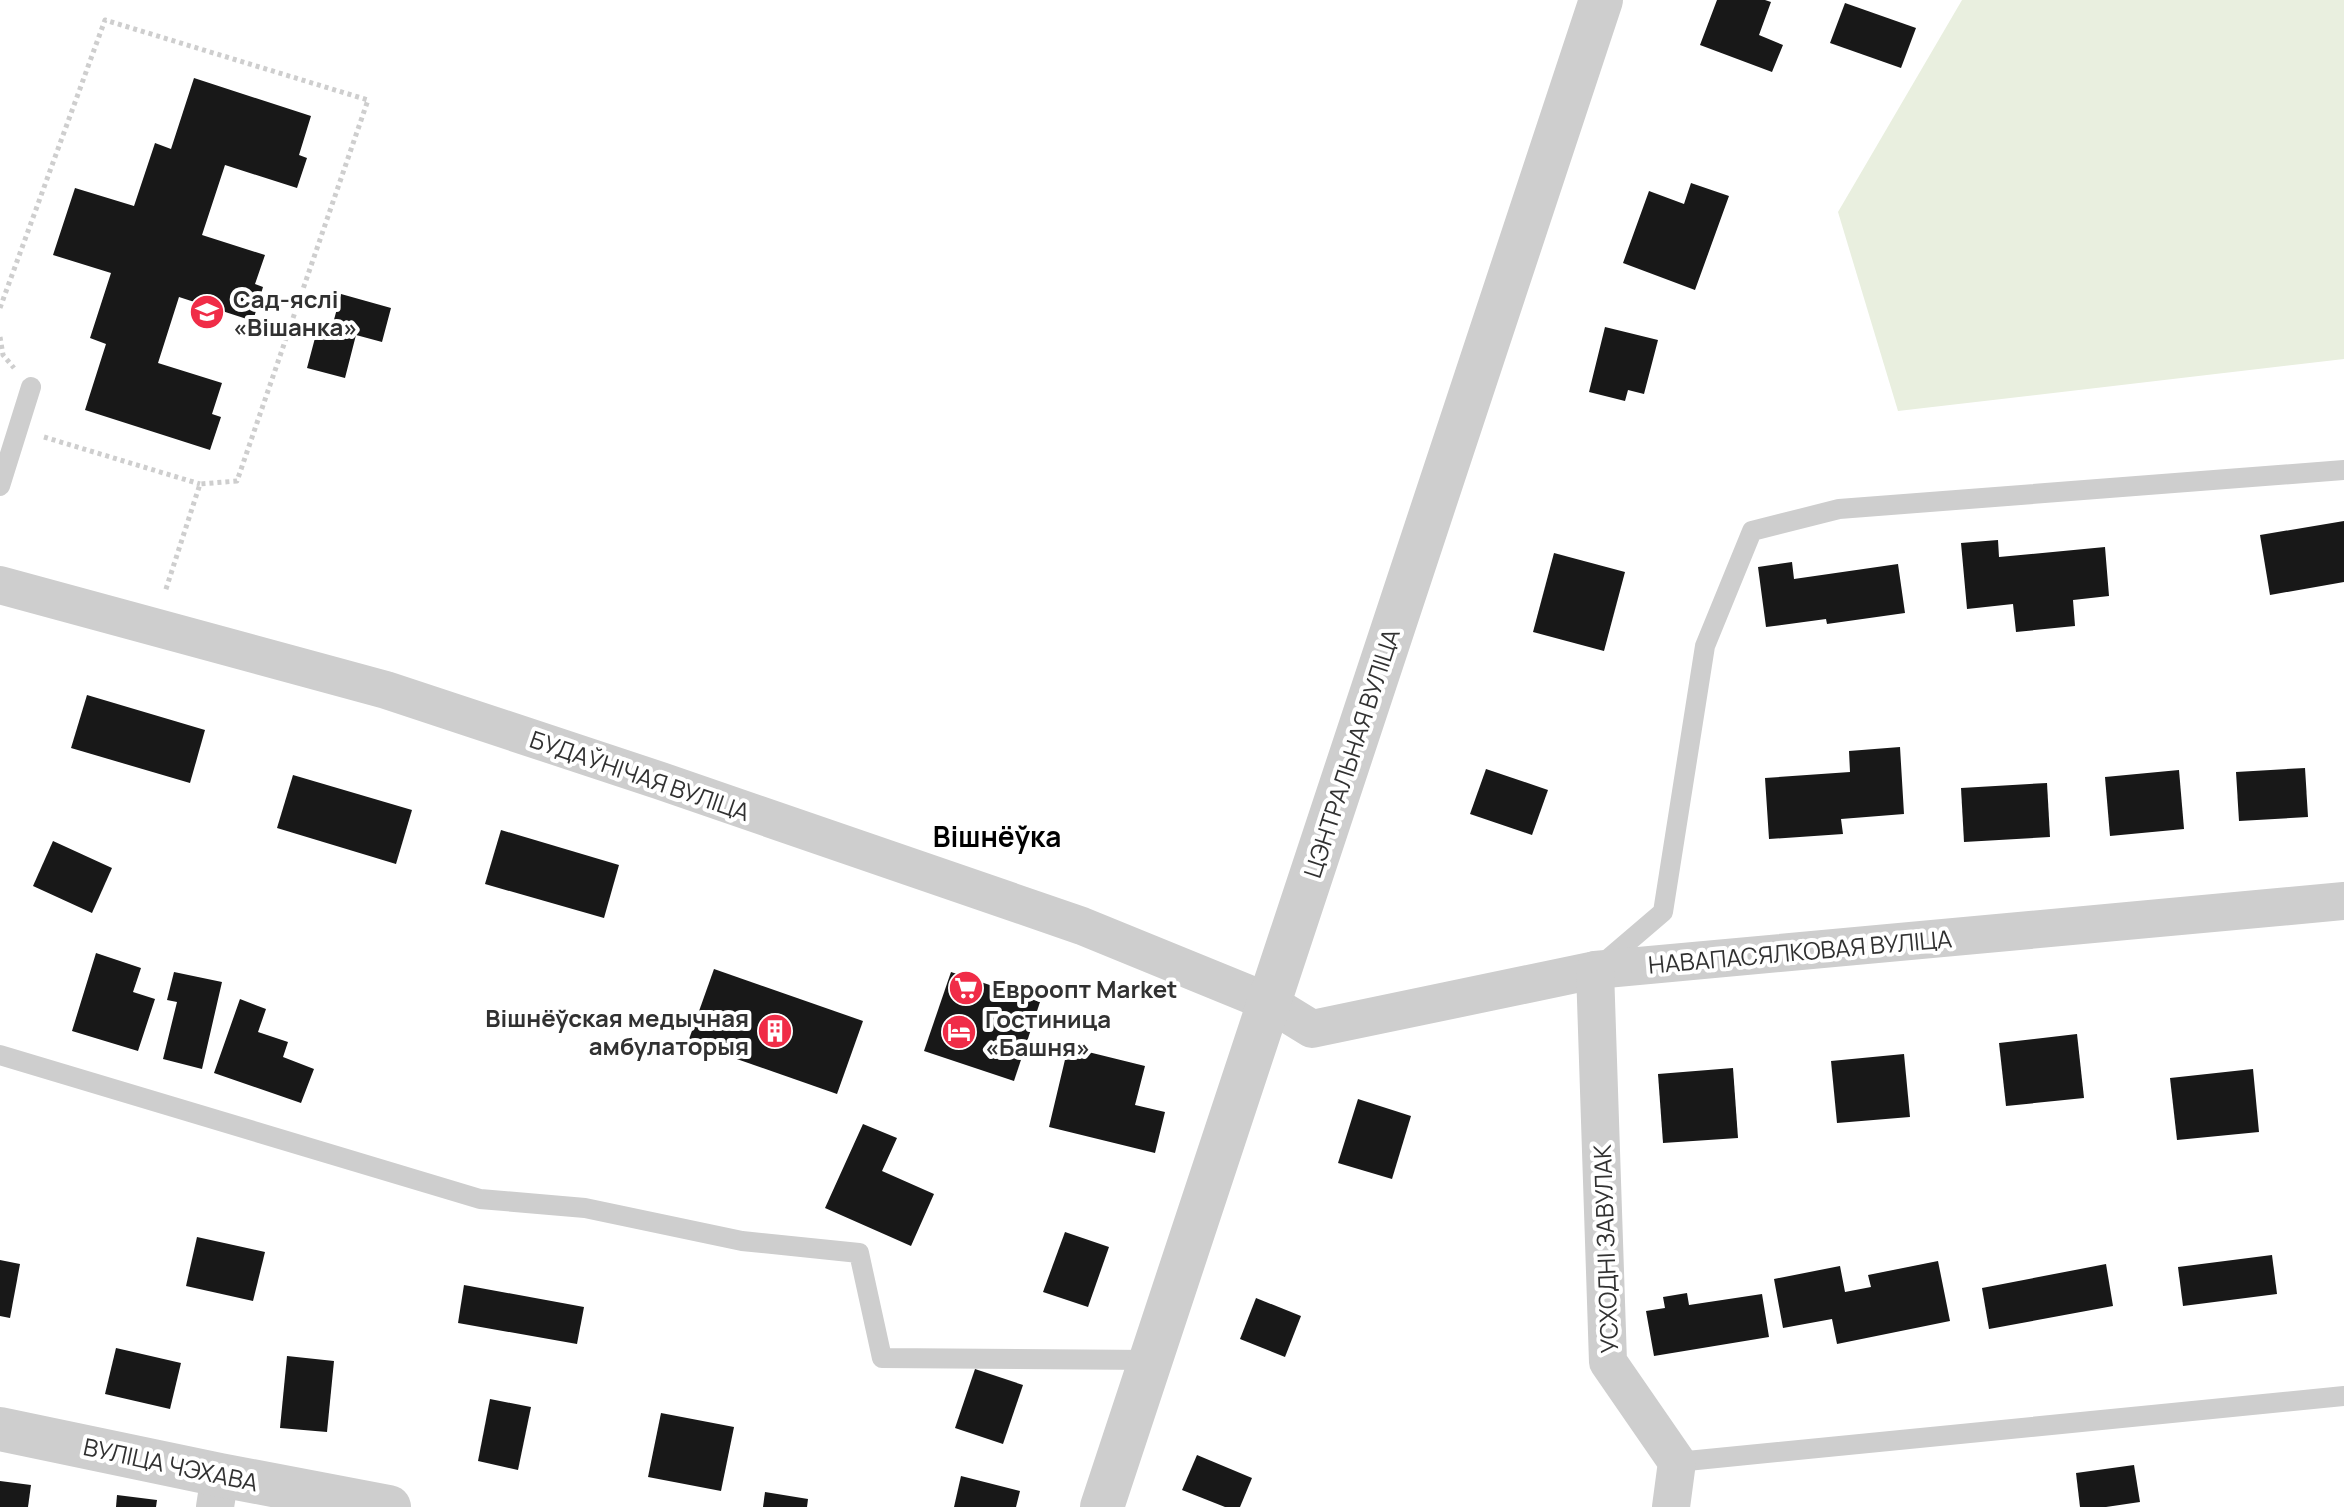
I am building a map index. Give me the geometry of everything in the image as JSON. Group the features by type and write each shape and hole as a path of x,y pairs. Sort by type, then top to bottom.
{"street":[{"name":"ЦЭНТРАЛЬНАЯ ВУЛІЦА","path":"1102,1507 1601,0"},
{"name":"БУДАЎНІЧАЯ ВУЛІЦА","path":"0,585 386,690 1082,926 1268,1002"},
{"name":"НАВАПАСЯЛКОВАЯ ВУЛІЦА","path":"1268,1002 1312,1029 1595,970 2344,901"},
{"name":"УСХОДНІ ЗАВУЛАК","path":"1595,970 1608,1362 1677,1462"},
{"name":"ВУЛІЦА ЧЭХАВА","path":"0,1429 218,1491 389,1507"},
{"path":"1671,1507 1677,1462"}],"lane":[{"path":"0,486 31,387"},
{"path":"1595,970 1663,912 1705,646 1752,531 1839,509 2344,470"},
{"path":"0,1055 480,1199 585,1208 742,1241 859,1253 882,1358 1151,1360"},
{"path":"1677,1462 2344,1396"}],"path":[{"path":"0,308 105,20 368,100 237,481 200,484 18,429"},
{"path":"153,627 200,484"}],"green space":[{"path":"1962,0 2344,0 2344,359 1898,411 1838,212"}],"building":[{"path":"1717,0 1771,2 1759,35 1783,45 1772,72 1700,45"},
{"path":"1845,3 1916,28 1901,68 1830,43"},
{"path":"194,78 311,116 299,155 307,158 297,188 225,165 202,235 265,255 255,284 263,287 253,321 179,297 158,363 222,383 212,414 221,417 210,450 85,410 106,344 90,338 111,273 53,255 75,188 134,206 155,143 171,149"},
{"path":"1691,183 1729,196 1695,290 1623,263 1649,191 1684,204"},
{"path":"341,294 391,308 382,342 356,335 345,378 307,368 319,323 332,327"},
{"path":"1605,327 1658,340 1644,394 1628,390 1625,401 1589,392"},
{"path":"2344,521 2344,582 2270,595 2260,535"},
{"path":"1998,540 1999,557 2105,547 2109,596 2073,600 2075,626 2016,632 2013,604 1967,609 1961,543"},
{"path":"1554,553 1625,572 1604,651 1533,632"},
{"path":"1792,562 1794,579 1898,564 1905,613 1827,624 1826,619 1766,627 1758,567"},
{"path":"87,695 205,730 190,783 71,748"},
{"path":"1900,747 1904,814 1841,819 1843,834 1769,839 1765,778 1850,772 1849,751"},
{"path":"2305,768 2308,817 2239,821 2236,772"},
{"path":"1486,769 1548,790 1532,835 1470,814"},
{"path":"2179,770 2184,829 2110,836 2105,777"},
{"path":"293,775 412,810 396,864 277,828"},
{"path":"2047,783 2050,837 1964,842 1961,788"},
{"path":"501,830 619,865 604,918 485,884"},
{"path":"53,841 112,868 92,913 33,886"},
{"path":"96,953 141,968 133,992 155,999 138,1051 72,1031"},
{"name":"Вішнёўская медычная амбулаторыя","path":"714,969 863,1021 837,1094 688,1042"},
{"path":"174,972 222,982 202,1069 163,1059 177,1002 167,1000"},
{"path":"951,972 1040,1002 1014,1081 924,1051"},
{"path":"240,999 266,1009 258,1032 288,1042 283,1057 314,1069 301,1103 214,1073"},
{"path":"2077,1034 2084,1098 2006,1106 1999,1043"},
{"path":"1068,1047 1145,1066 1135,1105 1165,1112 1155,1153 1049,1127"},
{"path":"1904,1054 1910,1117 1837,1123 1831,1061"},
{"path":"1733,1068 1738,1138 1663,1143 1658,1074"},
{"path":"2253,1069 2259,1132 2177,1140 2170,1078"},
{"path":"1358,1099 1411,1116 1392,1179 1338,1163"},
{"path":"863,1124 897,1138 882,1171 934,1194 911,1246 825,1208"},
{"path":"1065,1232 1109,1247 1088,1307 1043,1292"},
{"path":"197,1237 265,1252 253,1301 186,1286"},
{"path":"2272,1255 2277,1294 2183,1306 2178,1267"},
{"path":"0,1260 20,1264 10,1318 0,1316"},
{"path":"1938,1261 1950,1321 1837,1344 1832,1319 1783,1328 1774,1279 1840,1266 1845,1292 1871,1287 1868,1275"},
{"path":"2106,1264 2113,1306 1989,1329 1982,1288"},
{"path":"464,1285 584,1307 577,1344 458,1323"},
{"path":"1687,1293 1689,1305 1762,1294 1769,1337 1654,1356 1646,1311 1665,1308 1663,1297"},
{"path":"1256,1298 1301,1316 1285,1357 1240,1339"},
{"path":"116,1348 181,1363 170,1409 105,1394"},
{"path":"287,1356 334,1361 327,1432 280,1428"},
{"path":"975,1369 1023,1385 1003,1444 955,1428"},
{"path":"490,1399 531,1407 518,1470 478,1461"},
{"path":"661,1413 734,1427 721,1491 648,1477"},
{"path":"1197,1455 1252,1478 1240,1507 1225,1507 1182,1490"},
{"path":"2134,1465 2140,1502 2080,1507 2076,1473"},
{"path":"961,1476 1020,1491 1016,1507 954,1507"},
{"path":"0,1481 31,1485 28,1507 0,1507"},
{"path":"765,1492 808,1499 807,1507 763,1507"},
{"path":"117,1495 157,1500 156,1507 116,1507"}],"place":[{"name":"Сад-яслі «Вішанка»","path":"207,312"},
{"name":"Евроопт Market","path":"966,988"},
{"name":"Вішнёўская медычная амбулаторыя","path":"775,1031"},
{"name":"Гостиница «Башня»","path":"959,1032"}],"district":[{"name":"Вішнёўка","path":"997,836"}]}
